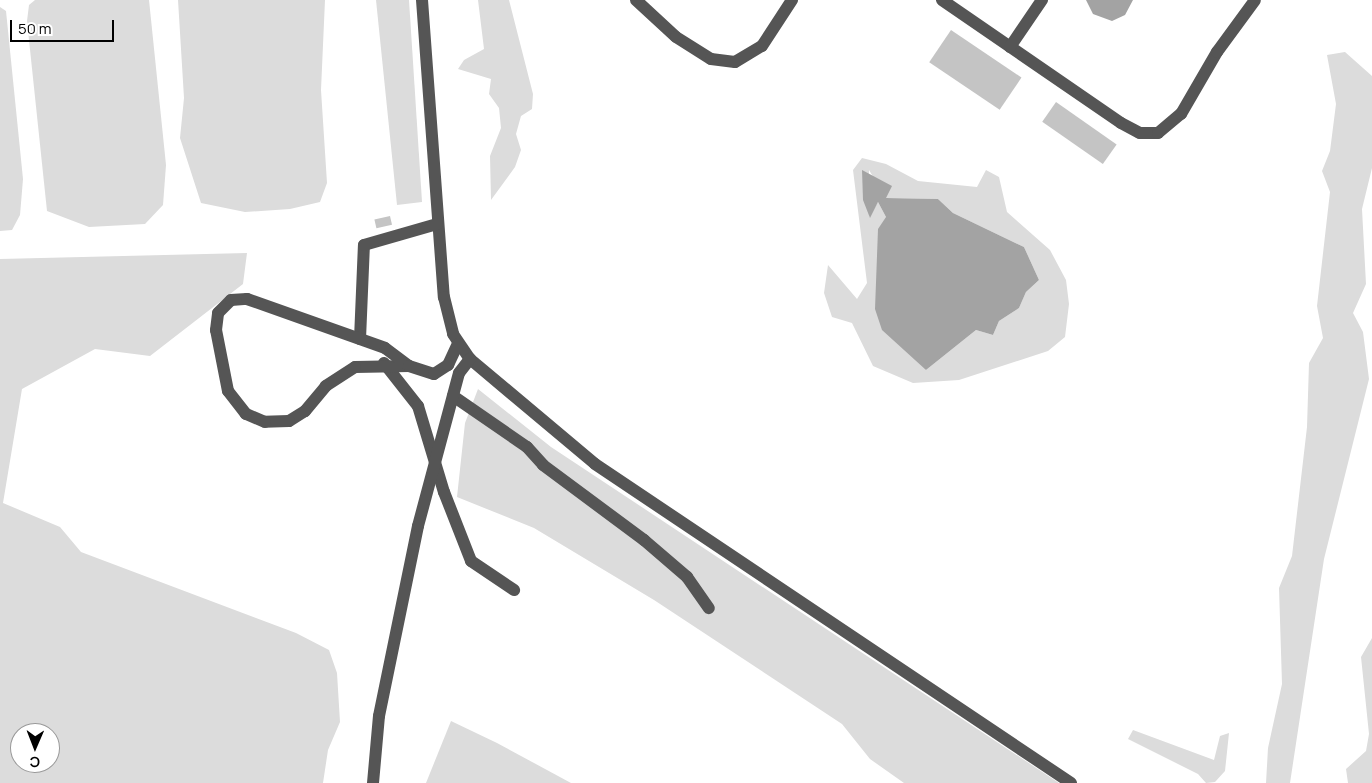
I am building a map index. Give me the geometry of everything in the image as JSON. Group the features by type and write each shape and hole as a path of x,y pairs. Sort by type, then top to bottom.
{"street":[{"path":"422,0 437,224 444,297 458,344 470,359 595,464 1072,783"},
{"path":"636,0 676,37 711,59 735,62 762,46 792,0"},
{"path":"942,0 1121,123 1140,133 1158,133 1181,114 1217,52 1255,0"},
{"path":"1010,47 1042,0"},
{"path":"360,339 364,245 437,224"},
{"path":"408,366 385,348 247,299 231,300 218,313 216,330 234,403 265,422 289,420 305,411 326,386 355,367 384,363 408,366 434,374 448,364 458,344"},
{"path":"373,783 379,716 435,462 459,373 470,359"},
{"path":"384,363 418,406 435,462 471,560 514,590"},
{"path":"453,396 527,447 543,465 644,540 687,576 709,608"}],"shaded area":[{"path":"35,0 149,0 166,165 163,205 145,224 89,227 47,211 27,21 29,5"},
{"path":"178,0 325,0 321,90 327,183 320,202 290,209 245,212 201,203 180,138 184,98"},
{"path":"376,0 409,0 422,202 397,205"},
{"path":"478,0 509,0 533,94 532,109 521,116 516,134 521,150 515,167 491,200 490,156 501,128 499,108 489,94 491,79 458,69 464,60 484,49"},
{"path":"1086,0 1133,0 1125,15 1112,21 1093,14"},
{"path":"0,7 6,11 23,179 20,215 12,230 0,231"},
{"path":"1345,52 1372,76 1372,168 1362,209 1366,284 1353,313 1363,332 1369,379 1324,559 1290,783 1266,783 1268,748 1282,684 1279,588 1292,556 1307,427 1309,363 1323,338 1317,306 1330,192 1322,171 1330,151 1336,104 1327,55"},
{"path":"862,158 886,164 918,181 977,187 986,170 999,177 1007,212 1050,250 1066,280 1069,304 1065,337 1048,351 959,380 913,383 873,366 852,323 832,317 824,293 828,265 857,299 867,283 853,170","holes":["869,170 886,198 938,199 953,213 1024,247 1039,280 1026,292 1019,308 999,321 993,335 976,330 926,370 876,289 886,217 878,202 869,217"]},
{"path":"862,170 892,186 886,198 938,199 953,213 1024,247 1039,280 1026,292 1019,308 999,321 993,335 976,330 926,370 882,330 875,309 878,229 886,217 878,202 870,218 863,200"},
{"path":"247,253 243,284 150,356 95,349 22,389 3,503 60,527 81,552 296,633 329,650 337,673 340,722 328,750 323,783 0,783 0,259"},
{"path":"478,389 551,447 1059,783 904,783 870,759 842,724 654,600 534,528 457,497 465,423"},
{"path":"1372,638 1372,783 1348,783 1346,769 1366,751 1369,734 1361,657"},
{"path":"451,721 497,743 571,783 426,783"},
{"path":"1133,730 1214,760 1220,736 1229,733 1225,771 1215,782 1206,783 1198,774 1128,739"}],"building":[{"path":"951,30 1021,78 1000,110 929,62"},
{"path":"1056,102 1117,144 1103,164 1042,122"},
{"path":"390,216 392,225 376,228 374,220"}]}
